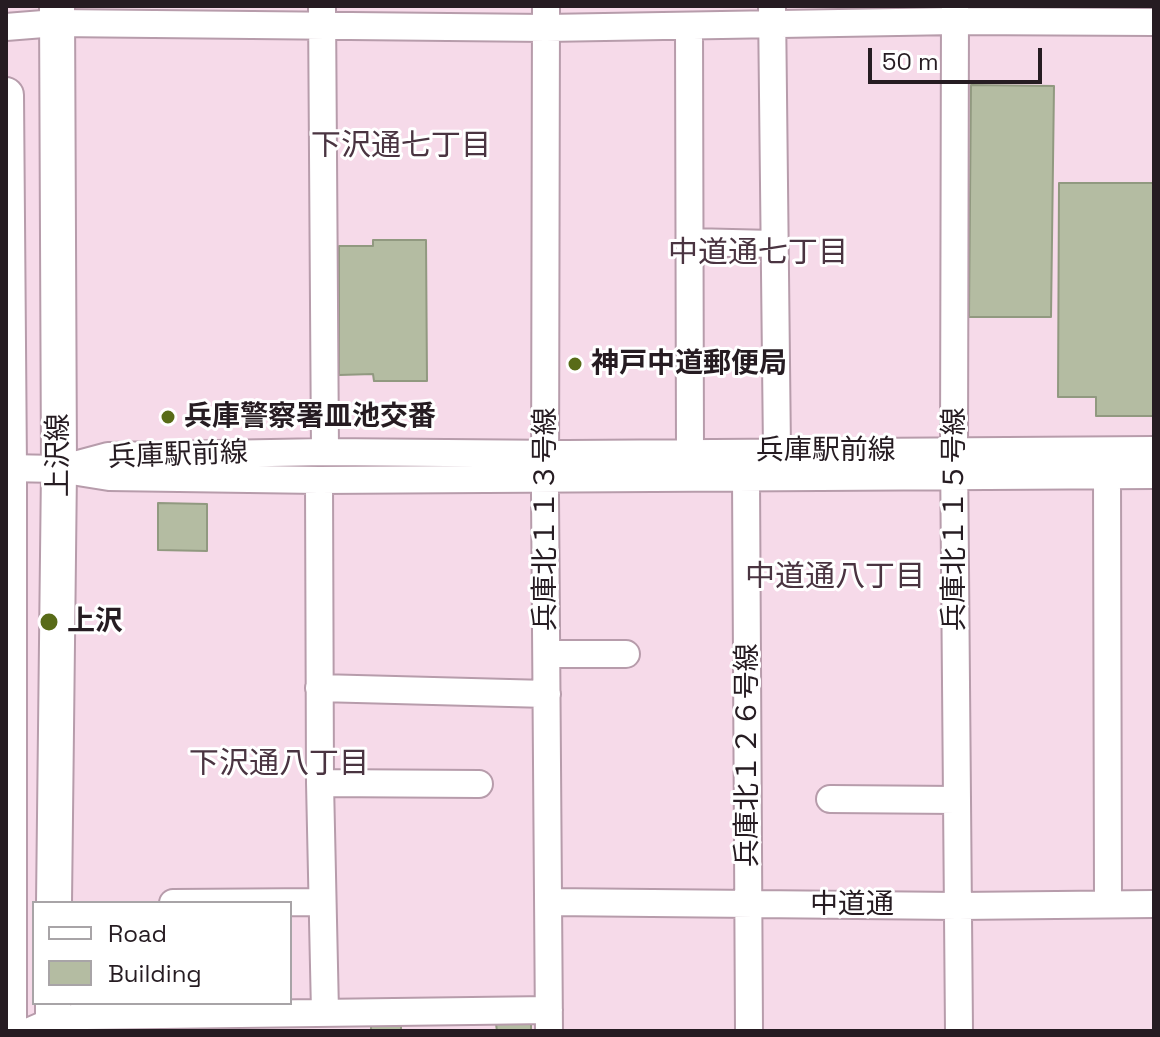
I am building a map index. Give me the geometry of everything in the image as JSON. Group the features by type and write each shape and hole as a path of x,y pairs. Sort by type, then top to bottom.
{"main road":[{"name":"上沢線","path":"54,901 59,469 57,15"},
{"name":"上沢線","path":"6,95 9,1031"}],"street":[{"path":"6,27 57,15 546,17 689,26 772,15 956,13 1106,14 1154,22"},
{"name":"兵庫北１１５号線","path":"956,13 954,463 959,1031"},
{"path":"772,15 777,451"},
{"path":"322,17 325,452"},
{"name":"兵庫北１１３号線","path":"546,17 549,1021"},
{"path":"689,26 690,454"},
{"path":"690,242 774,244"},
{"name":"兵庫駅前線","path":"59,469 108,456 325,452 746,478 1154,450"},
{"name":"兵庫駅前線","path":"59,469 109,477 319,480 545,467 690,454 777,451 1107,476 1154,475"},
{"path":"8,468 59,469"},
{"path":"1107,476 1108,904"},
{"name":"兵庫北１２６号線","path":"746,478 749,1031"},
{"path":"319,480 320,783 325,1012"},
{"path":"547,654 626,654"},
{"path":"319,688 547,694"},
{"path":"320,783 479,784"},
{"path":"830,799 957,800"},
{"path":"292,902 322,902"},
{"name":"中道通","path":"550,902 958,906 1154,904"},
{"path":"47,1022 85,1016 174,1016 259,1022 325,1012 364,1022 549,1021"}],"building":[{"path":"971,85 1054,86 1051,317 969,317"},
{"path":"1059,183 1154,183 1154,416 1096,416 1096,397 1058,397"},
{"path":"373,240 426,240 427,381 374,381 373,374 339,375 339,246 373,246"},
{"path":"158,503 207,504 207,551 158,550"},
{"path":"401,1020 401,1031 371,1031 371,1021"},
{"path":"531,1023 531,1031 497,1031 496,1024"}],"place":[{"name":"神戸中道郵便局","path":"575,364"},
{"name":"兵庫警察署皿池交番","path":"168,417"},
{"name":"上沢","path":"49,622"}],"district":[{"name":"下沢通七丁目","path":"401,147"},
{"name":"中道通七丁目","path":"758,254"},
{"name":"中道通八丁目","path":"835,578"},
{"name":"下沢通八丁目","path":"279,765"}]}
